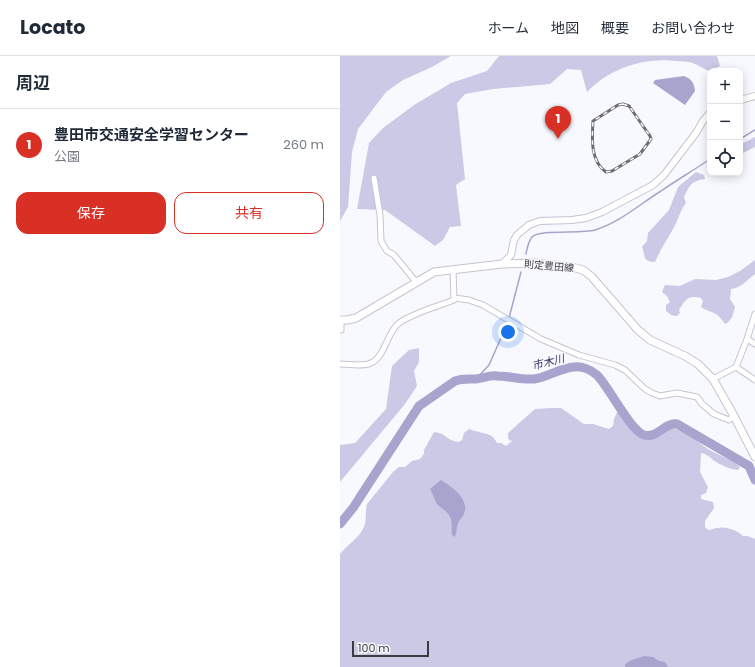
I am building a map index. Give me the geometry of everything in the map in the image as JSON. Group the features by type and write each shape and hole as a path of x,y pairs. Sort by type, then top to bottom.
{"main road":[{"name":"則定豊田線","path":"340,320 356,318 434,272 502,264 534,263 572,267 583,270 591,276 638,330 650,340 686,356 698,364 713,379 755,457"}],"street":[{"path":"743,99 755,96"},
{"path":"502,264 510,255 517,235 529,225 540,221 586,218 602,212 652,185 664,175 707,116"},
{"path":"374,178 380,215 381,241 417,283"},
{"path":"340,364 371,363 378,357 392,331 399,323 412,316 454,300 453,269"},
{"path":"454,298 469,300 483,305 556,346 579,356 614,365 625,370 645,389 652,393 660,396 677,394 697,397 702,404 714,414 729,420 734,416"},
{"path":"713,379 736,368 755,314"},
{"path":"340,320 340,330"},
{"path":"747,339 755,344"},
{"path":"736,368 753,379 755,384"}],"shaded area":[{"path":"340,56 451,56 432,67 403,80 386,92 358,129 352,152 348,207 340,221"},
{"path":"499,56 717,56 720,66 716,68 707,68 707,70 689,62 665,60 640,63 628,66 606,76 587,92 581,70 567,69 550,84 493,89 465,94 457,103 465,179 456,185 461,226 450,227 443,240 435,246 385,210 357,209 369,143 383,128 414,105 451,83 487,71"},
{"path":"684,76 689,78 692,82 695,91 685,105 653,83 655,80"},
{"path":"755,137 755,147 743,153 743,143"},
{"path":"696,172 704,175 705,179 694,182 690,187 684,197 686,203 655,262 648,261 645,258 642,247 647,241 648,233 669,210 678,187"},
{"path":"755,260 755,274 741,285 731,289 730,299 735,307 732,317 727,323 725,324 716,314 701,307 703,301 701,298 693,297 688,299 679,310 680,313 677,316 671,315 666,311 666,305 670,302 667,296 662,292 665,285 680,286 695,279 716,280 728,277 740,271"},
{"path":"419,348 419,362 414,371 417,386 405,404 340,482 340,445 355,443 386,409 392,366 409,350"},
{"path":"561,408 584,424 593,424 609,429 613,426 617,412 620,412 636,431 646,436 657,434 667,427 674,425 675,429 693,438 710,450 740,467 738,470 728,468 701,453 700,472 708,487 706,493 701,495 701,499 713,502 714,508 705,521 705,527 708,530 728,528 735,530 743,536 755,539 755,667 340,667 340,554 362,531 365,524 367,504 393,472 399,467 405,467 412,461 420,459 424,454 424,450 434,432 459,442 462,440 464,433 469,429 492,436 497,443 501,443 506,446 513,440 510,441 508,438 508,433 535,409"},
{"path":"441,480 459,494 464,503 464,514 459,520 455,537 452,535 450,517 437,504 430,489"},
{"path":"644,656 653,657 659,661 665,662 668,667 625,667 629,661"}],"waterway":[{"path":"743,137 755,130"},
{"path":"526,254 532,237 543,233 589,231 604,227 629,213 707,161"},
{"path":"509,318 521,272"},
{"path":"476,379 489,365 508,322"},
{"name":"市木川","path":"340,524 353,508 419,406 455,381 489,376 534,379 574,367 586,369 597,375 632,425 644,435 653,435 669,425 677,424 749,466 755,480"}],"railway":[{"path":"623,104 629,106 651,139 640,154 612,171 606,172 597,162 593,149 593,121 618,105 623,104"}],"place":[{"name":"豊田市交通安全学習センター","path":"558,139"}]}
